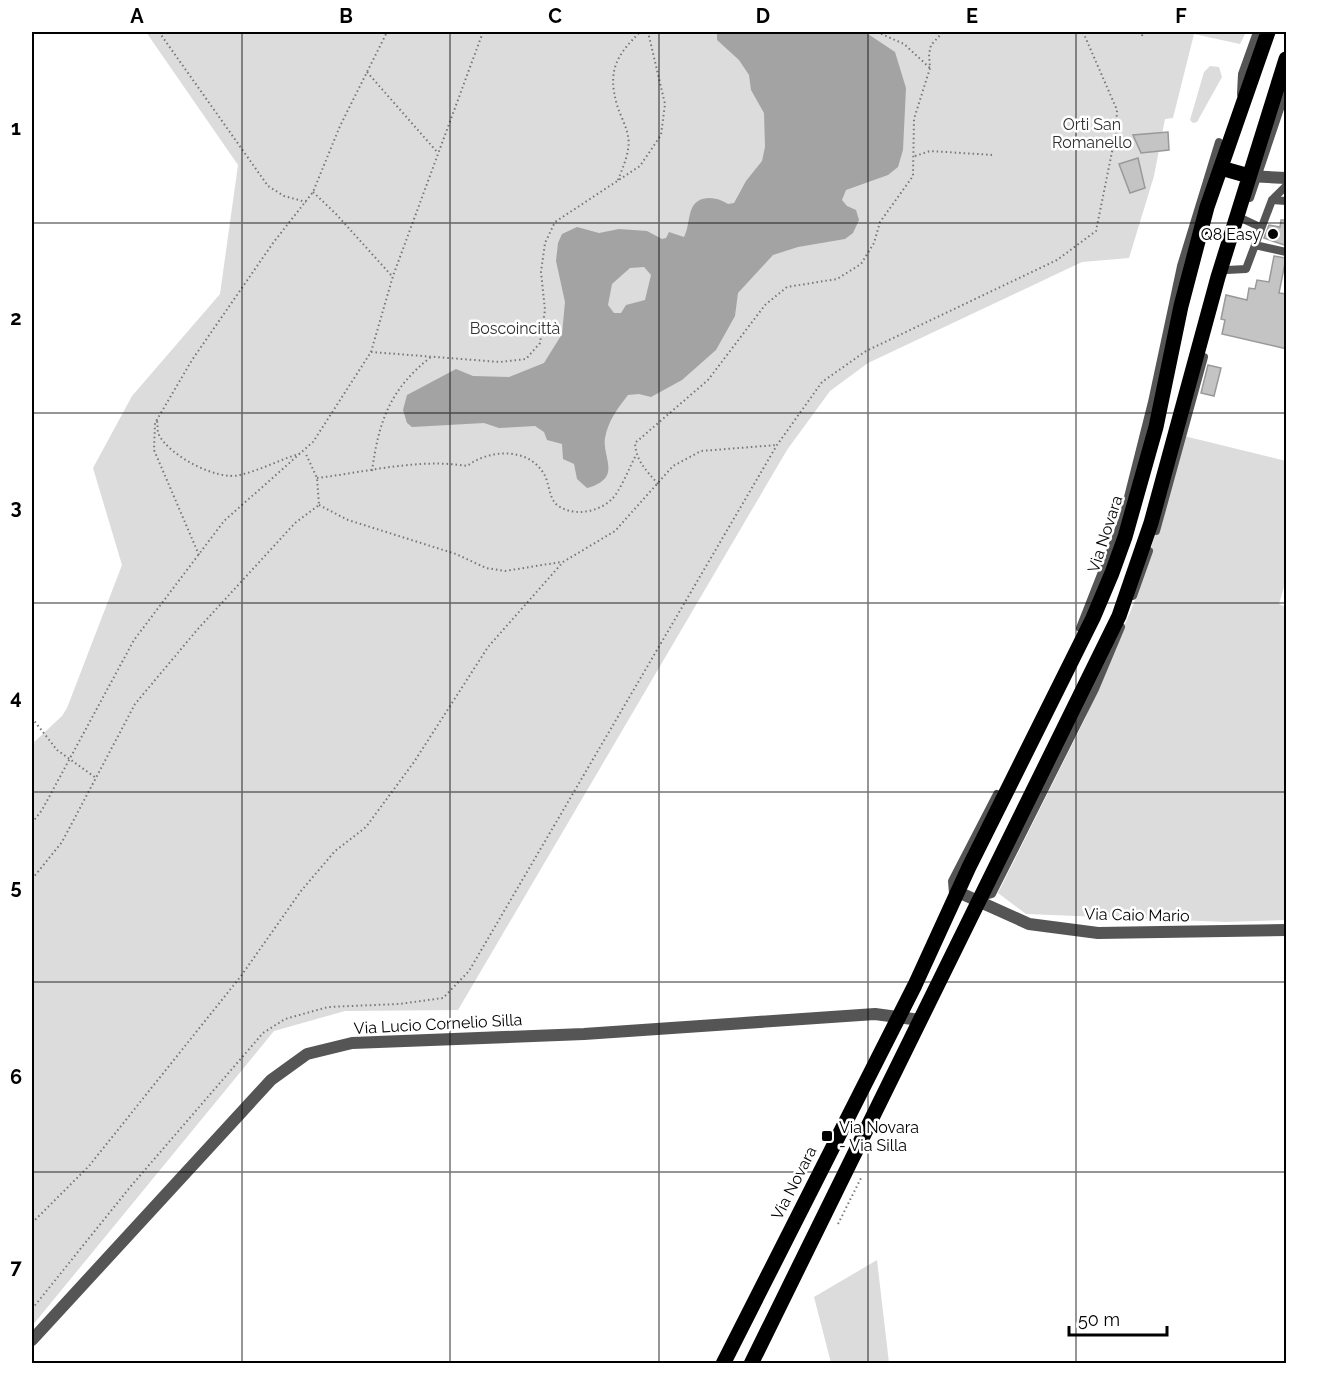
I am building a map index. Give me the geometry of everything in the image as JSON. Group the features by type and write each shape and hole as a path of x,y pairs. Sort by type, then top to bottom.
{"main road":[{"name":"Via Novara","path":"723,1364 897,1019 1094,618 1125,537 1156,427 1181,306 1207,207 1268,32"},
{"path":"751,1364 1119,616 1151,523 1287,59"},
{"path":"1221,168 1253,177"}],"street":[{"path":"1253,177 1287,178"},
{"name":"Via Caio Mario","path":"956,897 981,899 1029,924 1098,933 1287,930"},
{"name":"Via Lucio Cornelio Silla","path":"32,1340 271,1080 307,1054 352,1043 584,1034 874,1014 897,1019"},
{"path":"897,1019 920,1020"}],"lane":[{"path":"1241,108 1242,74 1257,32"},
{"path":"1247,206 1253,177 1287,91"},
{"path":"956,897 952,881 1067,659 1122,521 1152,402 1181,266 1219,142"},
{"path":"1226,263 1246,269 1272,200 1287,186"},
{"path":"1272,200 1287,201"},
{"path":"1243,219 1260,227"},
{"path":"1255,245 1287,252"}],"path":[{"path":"159,32 268,186 284,196 306,202"},
{"path":"198,555 154,450 153,436 157,419 192,360 273,243 313,192 366,72 387,32"},
{"path":"32,823 42,810 68,758 134,640 224,521 305,452 371,352 393,276 483,32"},
{"path":"618,180 626,159 629,137 616,103 614,69 621,51 640,32"},
{"path":"371,352 434,355 500,362 526,359 540,343 545,310 541,272 545,243 555,222 640,166 662,135 665,104 648,32"},
{"path":"877,32 904,44 930,68"},
{"path":"658,484 641,466 636,455 635,443 708,380 765,305 787,287 837,279 861,264 874,243 880,222 913,176 914,119 930,68 929,54 932,45 943,32"},
{"path":"32,1309 131,1186 263,1033 285,1018 328,1007 399,1004 443,998 469,971 777,445 822,382 866,351 1058,260 1096,231 1116,132 1117,110 1083,32"},
{"path":"1142,36 1143,32"},
{"path":"366,72 438,153"},
{"path":"915,156 930,151 993,155"},
{"path":"313,192 393,276"},
{"path":"372,471 377,432 392,399 410,374 434,355"},
{"path":"157,419 158,434 170,448 203,469 229,476 240,475 305,452"},
{"path":"32,1223 89,1166 241,976 301,891 334,851 366,827 414,762 488,647 563,562 615,531 673,466 701,452 777,445"},
{"path":"305,452 317,478 319,505"},
{"path":"317,478 444,462 467,466 481,456 515,454 534,460 545,476 554,502 568,512 585,512 611,500 636,455"},
{"path":"319,505 348,520 447,550 486,568 505,571 563,562"},
{"path":"32,879 62,842 135,704 197,630 295,523 319,505"},
{"path":"32,718 57,750 96,778"},
{"path":"838,1224 861,1178"}],"green space":[{"name":"Boscoincittà","path":"146,32 1246,32 1240,44 1194,34 1173,118 1165,119 1154,176 1129,258 1082,262 868,363 830,391 787,450 458,1010 345,1011 274,1031 32,1326 32,744 62,716 67,708 122,565 93,468 132,396 220,294 238,165"},
{"path":"1210,66 1219,67 1222,77 1197,122 1193,123 1190,120 1204,72"},
{"path":"1184,436 1286,461 1286,580 1279,604 1286,607 1286,920 1226,922 1026,914 998,893 1085,719 1136,598"},
{"path":"877,1260 889,1363 831,1363 814,1297"}],"shaded area":[{"path":"865,32 895,52 906,88 903,150 898,167 888,175 846,190 842,200 847,206 856,210 859,220 853,233 845,239 798,247 773,255 738,293 735,316 716,350 682,380 651,397 639,394 628,395 608,426 605,445 608,473 605,479 598,484 587,488 577,479 574,464 563,459 562,444 547,440 544,432 535,426 499,428 484,423 412,427 407,423 403,410 407,395 456,369 473,376 509,377 544,363 562,334 565,302 556,261 558,243 562,234 577,227 599,233 619,229 647,231 662,239 666,238 669,232 684,237 690,212 696,202 709,198 728,204 734,203 746,181 762,161 765,147 764,113 751,90 749,75 739,60 717,40 717,33","holes":["644,267 651,275 645,300 626,305 621,313 614,313 608,305 612,284 630,268"]}],"building":[{"path":"1168,132 1169,150 1141,153 1133,135"},
{"path":"1138,158 1145,188 1130,193 1119,164"},
{"path":"1281,220 1287,220 1287,246 1264,238 1269,225 1280,227"},
{"path":"1274,256 1286,258 1279,293 1287,294 1287,349 1222,334 1225,320 1221,319 1226,295 1247,300 1249,288 1255,289 1257,280 1269,282"},
{"path":"1208,365 1221,368 1214,396 1201,393"}],"place":[{"name":"Q8 Easy","path":"1273,234"},
{"name":"Via Novara - Via Silla","path":"827,1136"}],"park label":[{"name":"Orti San Romanello","path":"1092,133"}]}
